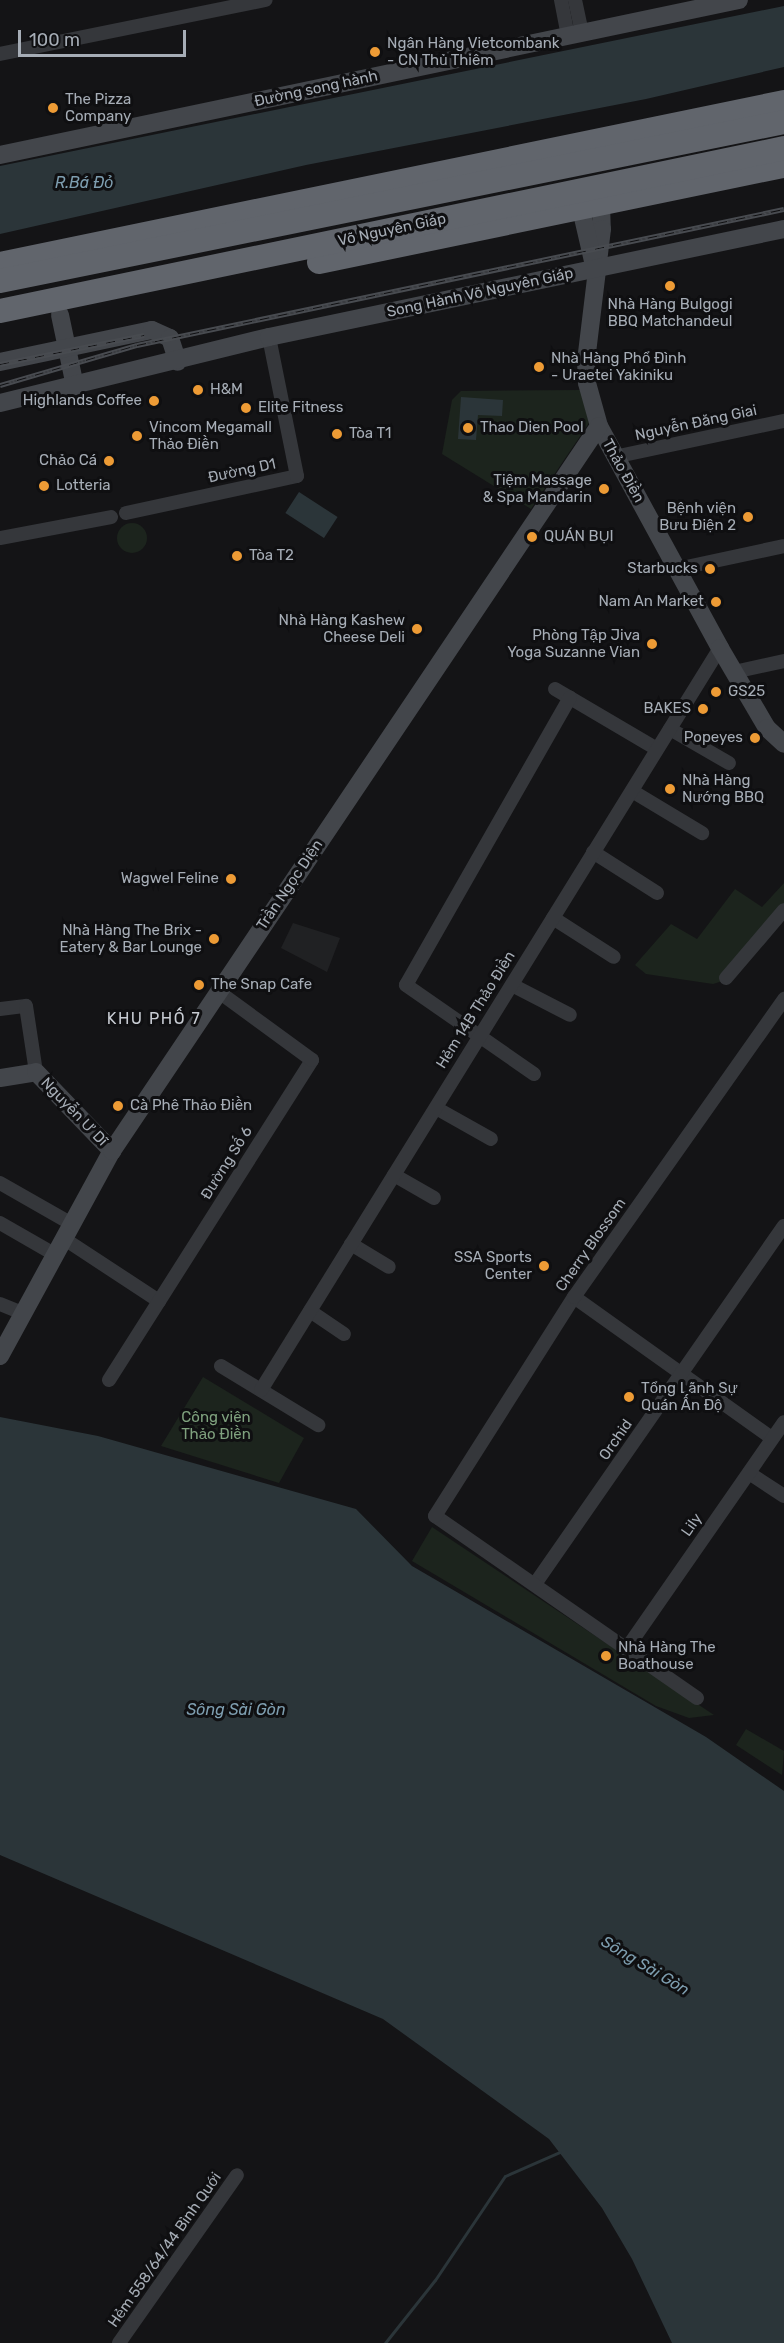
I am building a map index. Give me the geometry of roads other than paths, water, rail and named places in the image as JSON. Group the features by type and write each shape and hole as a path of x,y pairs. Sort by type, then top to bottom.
{"highway":[{"path":"0,264 784,102"},
{"name":"Võ Nguyên Giáp","path":"0,281 784,122"},
{"name":"Võ Nguyên Giáp","path":"0,311 784,148"},
{"name":"Võ Nguyên Giáp","path":"0,327 784,166"}],"main road":[{"name":"Đường song hành","path":"0,155 739,0"},
{"name":"Thảo Điền","path":"591,207 602,229 595,269 586,361 587,383 599,426 720,648 767,728 784,744"},
{"name":"Song Hành Võ Nguyên Giáp","path":"0,403 178,362 269,337 784,229"},
{"path":"60,315 75,386"},
{"path":"0,362 152,330 170,338 178,362"},
{"name":"Trần Ngọc Diện","path":"0,1356 112,1151 599,426"},
{"name":"Nguyễn Ư Dĩ","path":"0,1078 36,1072 112,1151"}],"street":[{"path":"0,54 266,0"},
{"path":"561,0 575,34"},
{"path":"575,0 575,34"},
{"name":"Đường D1","path":"126,513 297,476 269,337"},
{"name":"Nguyễn Đăng Giai","path":"614,457 784,421"},
{"path":"0,538 111,517"},
{"path":"677,569 784,546"},
{"name":"Hẻm 14B Thảo Điền","path":"261,1390 720,648"},
{"path":"734,672 784,661"},
{"path":"555,689 657,749"},
{"path":"534,1074 406,985 570,698"},
{"path":"670,729 729,763"},
{"path":"632,791 702,833"},
{"path":"593,852 657,893"},
{"path":"726,978 784,910"},
{"path":"553,918 614,957"},
{"path":"512,985 570,1015"},
{"name":"Đường Số 6","path":"109,1380 312,1060 219,992"},
{"name":"Cherry Blossom","path":"536,1584 435,1516 574,1297 784,999"},
{"path":"0,1009 26,1006 36,1072"},
{"path":"436,1108 491,1138"},
{"path":"394,1175 434,1198"},
{"path":"0,1183 63,1239 159,1300"},
{"path":"0,1223 63,1239"},
{"name":"Orchid","path":"536,1584 784,1226"},
{"path":"351,1244 389,1267"},
{"path":"574,1297 772,1438"},
{"path":"0,1304 22,1313"},
{"path":"310,1311 344,1334"},
{"path":"221,1366 318,1425"},
{"name":"Lily","path":"627,1648 784,1422"},
{"path":"748,1473 784,1496"},
{"path":"536,1584 697,1698"},
{"name":"Hẻm 558/64/44 Bình Quới","path":"119,2343 237,2175"}],"water":[{"name":"R.Bá Đỏ","path":"784,6 784,67 646,99 306,165 0,234 0,166"},
{"name":"Thao Dien Pool","path":"461,397 503,400 502,416 478,415 476,440 458,439"},
{"path":"299,492 338,517 324,538 285,513"},
{"name":"Sông Sài Gòn","path":"0,1417 98,1436 356,1509 412,1566 706,1737 784,1791 784,2343 672,2343 632,2259 602,2208 549,2139 383,2019 0,1855"}],"waterway":[{"path":"385,2343 435,2280 505,2176 560,2152"}],"railway":[{"path":"0,385 137,345 784,209"},
{"path":"0,364 144,335"}],"place":[{"name":"Ngân Hàng Vietcombank - CN Thủ Thiêm","path":"375,52"},
{"name":"The Pizza Company","path":"53,108"},
{"name":"Nhà Hàng Bulgogi BBQ Matchandeul","path":"670,286"},
{"name":"Nhà Hàng Phổ Đình - Uraetei Yakiniku","path":"539,367"},
{"name":"H&M","path":"198,390"},
{"name":"Highlands Coffee","path":"154,401"},
{"name":"Elite Fitness","path":"246,408"},
{"name":"Thao Dien Pool","path":"468,428"},
{"name":"Tòa T1","path":"337,434"},
{"name":"Vincom Megamall Thảo Điền","path":"137,436"},
{"name":"Chảo Cá","path":"109,461"},
{"name":"Lotteria","path":"44,486"},
{"name":"Tiệm Massage & Spa Mandarin","path":"604,489"},
{"name":"Bệnh viện Bưu Điện 2","path":"748,517"},
{"name":"QUÁN BỤI","path":"532,537"},
{"name":"Tòa T2","path":"237,556"},
{"name":"Starbucks","path":"710,569"},
{"name":"Nam An Market","path":"716,602"},
{"name":"Nhà Hàng Kashew Cheese Deli","path":"417,629"},
{"name":"Phòng Tập Jiva Yoga Suzanne Vian","path":"652,644"},
{"name":"GS25","path":"716,692"},
{"name":"BAKES","path":"703,709"},
{"name":"Popeyes","path":"755,738"},
{"name":"Nhà Hàng Nướng BBQ","path":"670,789"},
{"name":"Wagwel Feline","path":"231,879"},
{"name":"Nhà Hàng The Brix - Eatery & Bar Lounge","path":"214,939"},
{"name":"The Snap Cafe","path":"199,985"},
{"name":"Cà Phê Thảo Điền","path":"118,1106"},
{"name":"SSA Sports Center","path":"544,1266"},
{"name":"Tổng Lãnh Sự Quán Ấn Độ","path":"629,1397"},
{"name":"Nhà Hàng The Boathouse","path":"606,1656"}],"district":[{"name":"KHU PHỐ 7","path":"154,1019"}],"park label":[{"name":"Công viên Thảo Điền","path":"216,1426"}]}
